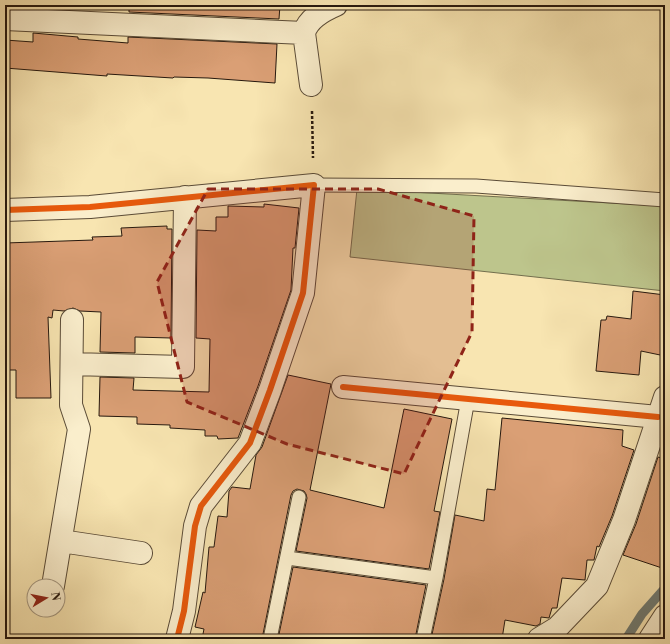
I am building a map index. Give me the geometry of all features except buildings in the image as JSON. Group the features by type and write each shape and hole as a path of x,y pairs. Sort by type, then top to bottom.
{"street":[{"path":"311,85 304,33 306,26 323,10 336,5"},
{"path":"5,19 304,33"},
{"path":"5,210 90,207 314,185 303,293 270,390 250,443 202,506 196,526 184,611 177,639"},
{"path":"72,364 183,367 185,197"},
{"path":"54,578 80,429 71,405 72,320"},
{"path":"343,387 468,400 662,407 624,520 597,586 558,628 539,639"},
{"path":"61,541 141,552"},
{"path":"650,639 665,616"}],"lane":[{"path":"314,185 476,186 665,200"},
{"path":"423,639 436,578 468,400"},
{"path":"270,639 299,497"},
{"path":"287,558 436,578"}],"path":[{"path":"311,85 314,185"}],"highlighted area":[{"path":"208,189 378,189 474,216 472,332 404,474 287,444 187,402 157,282"}],"green space":[{"path":"357,189 665,206 665,291 350,257"}],"waterway":[{"path":"626,639 642,614 665,588"}],"cycle path":[{"path":"5,210 90,207 314,185 303,293 270,390 250,443 201,506 195,526 184,611 177,639"},
{"path":"343,387 658,417"}]}
